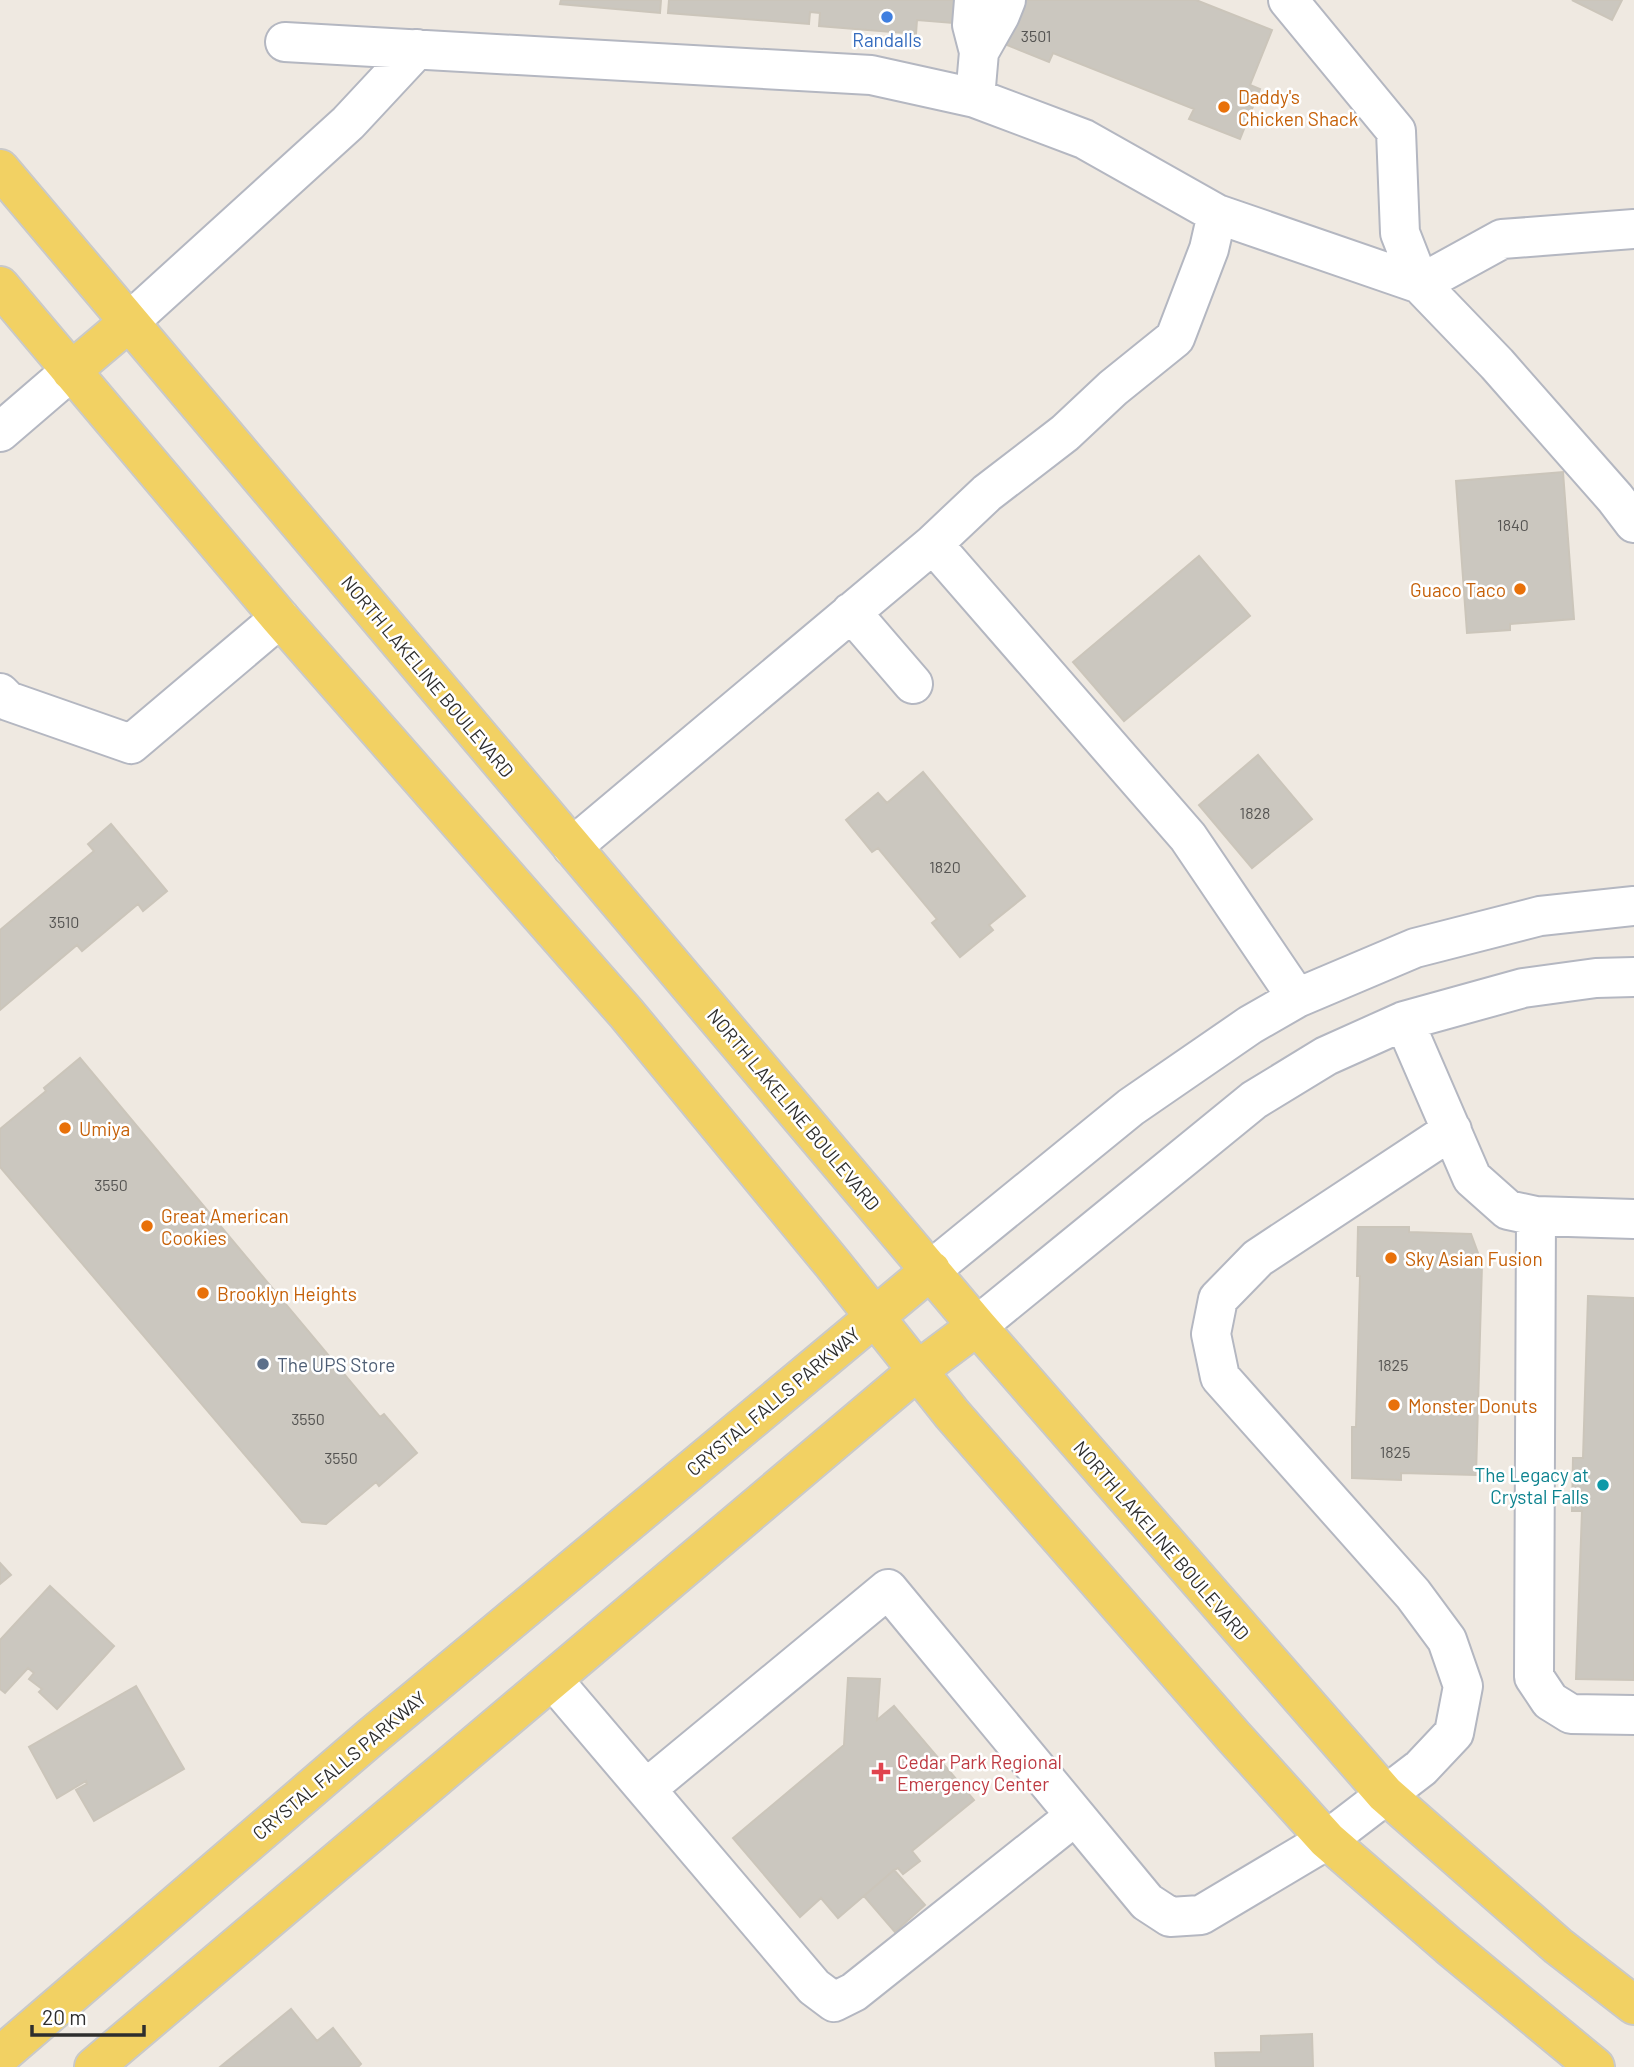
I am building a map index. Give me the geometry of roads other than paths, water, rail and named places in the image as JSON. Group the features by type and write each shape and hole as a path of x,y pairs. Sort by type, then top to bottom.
{"main road":[{"name":"NORTH LAKELINE BOULEVARD","path":"0,169 977,1326 1385,1794 1558,1946 1634,2005"},
{"path":"0,286 280,618 626,1013 952,1414 1234,1737 1327,1840 1595,2067"},
{"path":"71,371 129,322"},
{"name":"CRYSTAL FALLS PARKWAY","path":"0,2056 371,1737 931,1270"},
{"path":"94,2067 917,1371 977,1326"}],"street":[{"path":"974,0 972,25 979,52 975,98"},
{"path":"979,52 1006,0"},
{"path":"1288,0 1395,131 1400,233 1420,284 1497,364 1634,523"},
{"path":"285,43 871,75 975,98 1084,139 1217,214 1420,284 1502,239 1634,229"},
{"path":"129,322 348,123 417,49"},
{"path":"572,847 933,544 987,493 1065,433 1175,338 1209,249 1217,214"},
{"path":"0,432 71,371"},
{"path":"933,544 1188,837 1297,998"},
{"path":"850,612 913,684"},
{"path":"0,693 8,701 131,744 280,618"},
{"name":"CRYSTAL FALLS PARKWAY","path":"931,1270 1131,1107 1250,1025 1297,998 1415,948 1540,916 1634,906"},
{"path":"977,1326 1254,1100 1326,1056 1404,1021 1523,988 1596,978 1634,977"},
{"path":"1404,1021 1472,1178 1508,1210 1536,1216 1634,1219"},
{"path":"646,1789 888,1589 1147,1902 1170,1917 1201,1915 1327,1840 1421,1768 1454,1733 1463,1686 1447,1640 1413,1594 1220,1377 1211,1334 1218,1299 1258,1258 1452,1130"},
{"path":"1536,1216 1535,1677 1550,1701 1571,1714 1634,1715"},
{"path":"554,1680 814,1987 834,2001 854,1992 1075,1816"}],"place":[{"name":"Randalls","path":"887,17"},
{"name":"Daddy's Chicken Shack","path":"1224,107"},
{"name":"Guaco Taco","path":"1520,589"},
{"name":"Umiya","path":"65,1128"},
{"name":"Great American Cookies","path":"147,1226"},
{"name":"Sky Asian Fusion","path":"1391,1258"},
{"name":"Brooklyn Heights","path":"203,1293"},
{"name":"The UPS Store","path":"263,1364"},
{"name":"Monster Donuts","path":"1394,1405"},
{"name":"The Legacy at Crystal Falls","path":"1603,1485"},
{"name":"Cedar Park Regional Emergency Center","path":"881,1772"}]}
